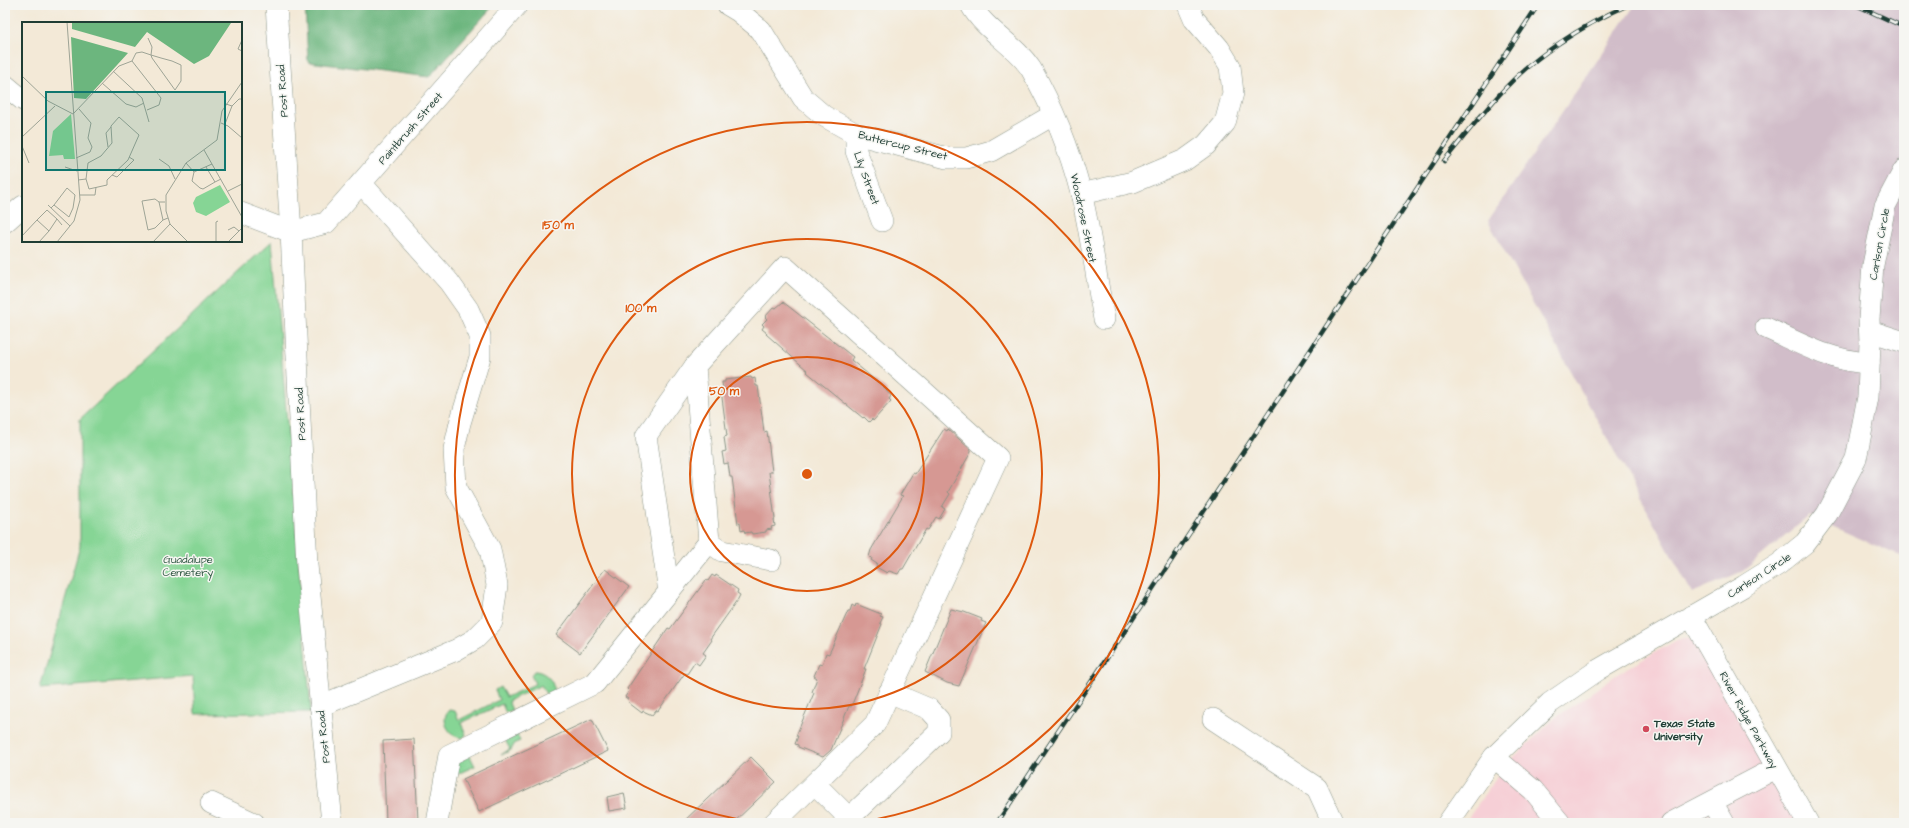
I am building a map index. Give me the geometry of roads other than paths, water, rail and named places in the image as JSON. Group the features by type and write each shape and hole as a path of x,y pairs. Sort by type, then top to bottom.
{"street":[{"name":"Post Road","path":"276,5 291,232 307,565 332,823"},
{"name":"Paintbrush Street","path":"291,232 326,223 518,5"},
{"name":"Buttercup Street","path":"728,5 738,11 761,30 803,98 824,116 856,134 947,158 966,158 990,151 1054,115"},
{"name":"Woodrose Street","path":"971,5 978,17 1007,43 1030,68 1054,115 1066,144 1081,194 1104,319"},
{"path":"1081,194 1133,182 1185,160 1206,145 1224,123 1233,92 1230,66 1219,48 1194,19 1188,5"},
{"path":"5,85 22,99"},
{"name":"Lily Street","path":"856,134 856,151 882,221"},
{"name":"Carlson Circle","path":"1448,823 1494,757 1550,703 1598,670 1744,586 1778,564 1805,543 1828,514 1856,459 1868,397 1869,319 1873,265 1884,206 1904,170"},
{"path":"320,706 456,650 475,639 492,622 497,585 490,549 456,487 454,449 460,423 480,357 480,336 468,309 449,282 361,183"},
{"path":"5,222 22,207"},
{"path":"242,214 291,232"},
{"path":"669,592 646,436 695,366 785,267 998,458 874,724 774,823"},
{"path":"1766,328 1833,358 1869,364"},
{"path":"1870,331 1904,342"},
{"path":"437,823 449,755 595,683 709,542 695,366"},
{"path":"709,542 722,551 771,560"},
{"name":"River Ridge Parkway","path":"1691,616 1808,823"},
{"path":"815,784 847,821 939,732 939,720 929,709 890,692"},
{"path":"1213,719 1317,788 1333,823"},
{"path":"1494,757 1533,790 1560,823"},
{"path":"1671,823 1776,768"},
{"path":"1712,802 1724,823"},
{"path":"211,803 254,823"}],"railway":[{"path":"997,823 1538,5"},
{"path":"1444,161 1512,81 1542,55 1576,32 1628,5"},
{"path":"1856,5 1904,27"}],"place":[{"name":"Texas State University","path":"1646,729"}],"park label":[{"name":"Guadalupe Cemetery","path":"188,565"}]}
